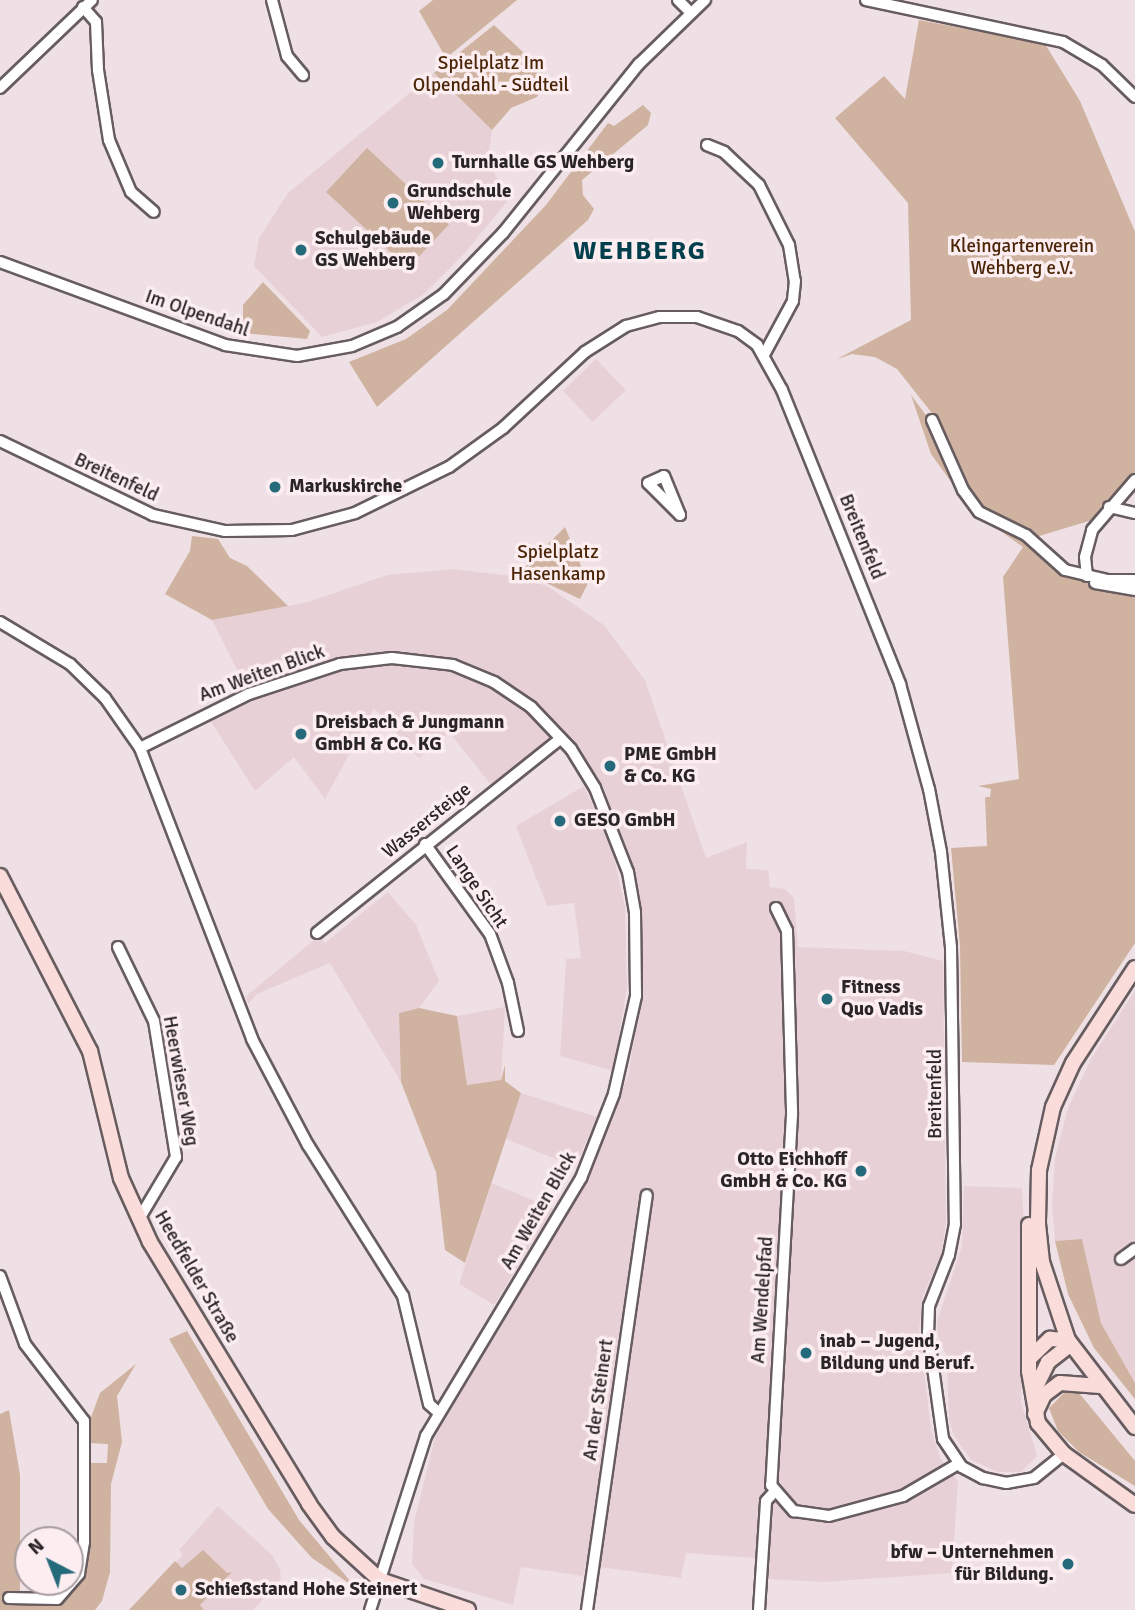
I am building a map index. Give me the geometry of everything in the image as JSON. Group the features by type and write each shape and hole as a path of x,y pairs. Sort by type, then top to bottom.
{"main road":[{"name":"Heedfelder Straße","path":"0,876 90,1051 121,1178 139,1219 313,1510 333,1537 380,1580 468,1610"},
{"path":"1135,968 1073,1063 1053,1107 1039,1170 1042,1262 1070,1342 1100,1386 1135,1427"},
{"path":"1039,1170 1029,1187 1031,1397 1035,1414 1044,1434 1064,1454 1135,1505"},
{"path":"1030,1358 1050,1339 1070,1342"},
{"path":"1031,1397 1048,1362 1070,1342"},
{"path":"1035,1414 1044,1395 1060,1383 1100,1386"}],"street":[{"path":"272,0 288,56 303,75"},
{"path":"678,0 690,12"},
{"name":"Im Olpendahl","path":"0,262 225,345 297,356 352,346 405,323 444,294 503,233 620,86 690,12 705,0"},
{"path":"866,0 1063,41 1102,65 1135,97"},
{"path":"0,88 87,4 96,22 97,70 109,140 131,192 154,212"},
{"path":"707,145 724,152 759,185 789,245 795,281 793,301 765,353"},
{"name":"Breitenfeld","path":"0,441 153,515 194,527 279,531 341,518 418,485 489,439 585,352 626,326 660,317 706,318 738,331 765,353 900,684 929,789 943,864 951,947 955,1224 949,1255 929,1306 928,1332 939,1423 958,1464"},
{"path":"932,420 972,505 1026,535 1065,570 1087,576 1135,580"},
{"path":"1087,576 1087,544 1109,508 1135,480"},
{"path":"1109,508 1135,513"},
{"path":"1087,576 1099,584 1135,590"},
{"path":"0,622 70,664 105,698 140,748 252,1039 308,1145 403,1296 429,1404 438,1412"},
{"name":"Am Weiten Blick","path":"140,748 197,717 298,676 350,661 386,658 438,662 487,679 531,707 561,738 596,788 628,872 637,964 631,1027 614,1094 581,1178 438,1412 415,1467 370,1610"},
{"name":"Wassersteige","path":"317,933 561,738"},
{"name":"Lange Sicht","path":"425,845 490,934 503,966 518,1031"},
{"name":"Am Wendelpfad","path":"774,1492 770,1449 792,1115 787,931 776,908"},
{"name":"Heerwieser Weg","path":"118,947 154,1021 176,1157 139,1219"},
{"name":"An der Steinert","path":"587,1610 647,1195"},
{"path":"1121,1259 1135,1249"},
{"path":"0,1276 25,1343 84,1421 84,1542 79,1574 57,1599 9,1598"},
{"path":"760,1610 766,1501 774,1492 803,1516 833,1516 909,1493 958,1464 983,1478 1006,1483 1034,1478 1064,1454"}],"shaded area":[{"name":"Grundschule Wehberg","path":"434,73 492,130 488,162 509,199 463,255 424,294 377,322 322,337 254,266 259,238 288,193"},
{"path":"596,359 626,390 593,422 563,391"},
{"path":"453,569 512,576 547,586 604,625 645,680 706,858 747,842 746,869 768,870 770,887 785,889 794,898 798,947 904,951 943,961 946,1223 941,1254 923,1296 919,1330 931,1430 941,1460 958,1481 952,1573 824,1582 765,1579 766,1559 686,1553 681,1578 585,1565 583,1576 521,1567 513,1605 424,1579 412,1564 414,1522 435,1437 580,1193 628,1076 643,987 636,878 603,786 562,729 492,786 449,732 419,758 374,708 325,799 294,757 255,791 210,720 253,701 212,620 308,602 387,575"},
{"path":"584,786 612,850 625,906 627,988 613,1071 560,1056 566,959 581,958 574,903 547,906 516,826"},
{"path":"388,892 416,925 439,981 419,1008 399,1013 401,1082 330,963 257,994 248,1004 246,996 319,936 325,943"},
{"path":"1135,990 1135,1383 1101,1323 1082,1239 1055,1241 1052,1206 1055,1158 1068,1108 1091,1059"},
{"path":"505,1007 501,1080 467,1085 457,1016"},
{"path":"521,1093 597,1117 575,1167 506,1139"},
{"path":"492,1183 553,1209 494,1305 459,1284"},
{"path":"964,1186 1022,1188 1026,1274 1021,1402 1037,1456 1021,1472 998,1472 971,1460 954,1436 949,1420 947,1369 952,1368 938,1336 937,1321 962,1246"},
{"path":"218,1506 272,1555 280,1569 281,1580 253,1610 129,1610 183,1555 179,1550"}],"green space":[{"path":"433,0 517,0 446,58 419,11"},
{"name":"Kleingartenverein Wehberg e.V.","path":"919,20 1045,44 1080,101 1135,232 1135,476 1092,520 1036,537 981,510 966,489 935,417 897,369 875,357 852,354 837,359 911,320 908,203 835,118 884,76 905,99"},
{"name":"Spielplatz Im Olpendahl - Südteil","path":"494,25 541,69 545,79 537,97 511,108 492,130 434,73"},
{"path":"643,105 651,113 648,125 582,180 583,195 594,209 588,220 377,407 349,362 406,339 447,310 546,205 608,123 614,126"},
{"path":"367,148 449,224 408,268 326,192"},
{"path":"263,282 310,331 307,339 243,333 243,305"},
{"path":"911,395 928,418 970,508 931,454"},
{"path":"999,525 1015,532 1063,574 1099,583 1135,584 1135,943 1054,1065 962,1062 960,946 951,848 987,846 985,797 990,797 991,789 978,786 1019,779 1003,577 1023,547 999,530"},
{"name":"Spielplatz Hasenkamp","path":"565,527 588,583 580,599 521,571"},
{"path":"192,536 218,539 230,558 247,566 288,606 212,620 165,594 190,551"},
{"path":"419,1008 457,1016 467,1085 501,1080 505,1065 505,1081 521,1093 465,1263 445,1250 436,1172 401,1082 399,1013"},
{"path":"1082,1239 1101,1323 1135,1383 1135,1399 1094,1348 1068,1294 1055,1241"},
{"path":"187,1331 299,1520 356,1588 312,1558 268,1509 169,1339"},
{"path":"136,1364 117,1396 122,1442 111,1484 110,1572 102,1601 95,1610 0,1610 0,1414 9,1410 20,1475 20,1526 14,1526 14,1596 20,1596 23,1604 43,1606 59,1603 68,1596 84,1596 88,1463 107,1463 108,1444 89,1443 90,1420 100,1393"},
{"path":"1066,1391 1079,1393 1135,1461 1135,1486 1079,1452 1058,1431 1049,1408"},
{"name":"Schießstand Hohe Steinert","path":"203,1550 227,1573 232,1572 200,1605 204,1610 129,1610 175,1561 182,1568"}],"place":[{"name":"Turnhalle GS Wehberg","path":"438,163"},
{"name":"Grundschule Wehberg","path":"393,203"},
{"name":"Schulgebäude GS Wehberg","path":"301,250"},
{"name":"Markuskirche","path":"275,487"},
{"name":"Dreisbach & Jungmann GmbH & Co. KG","path":"301,734"},
{"name":"PME GmbH & Co. KG","path":"610,766"},
{"name":"GESO GmbH","path":"560,821"},
{"name":"Fitness Quo Vadis","path":"827,999"},
{"name":"Otto Eichhoff GmbH & Co. KG","path":"861,1171"},
{"name":"inab – Jugend, Bildung und Beruf.","path":"806,1353"},
{"name":"bfw – Unternehmen für Bildung.","path":"1068,1564"},
{"name":"Schießstand Hohe Steinert","path":"181,1590"}],"district":[{"name":"WEHBERG","path":"640,252"}]}
